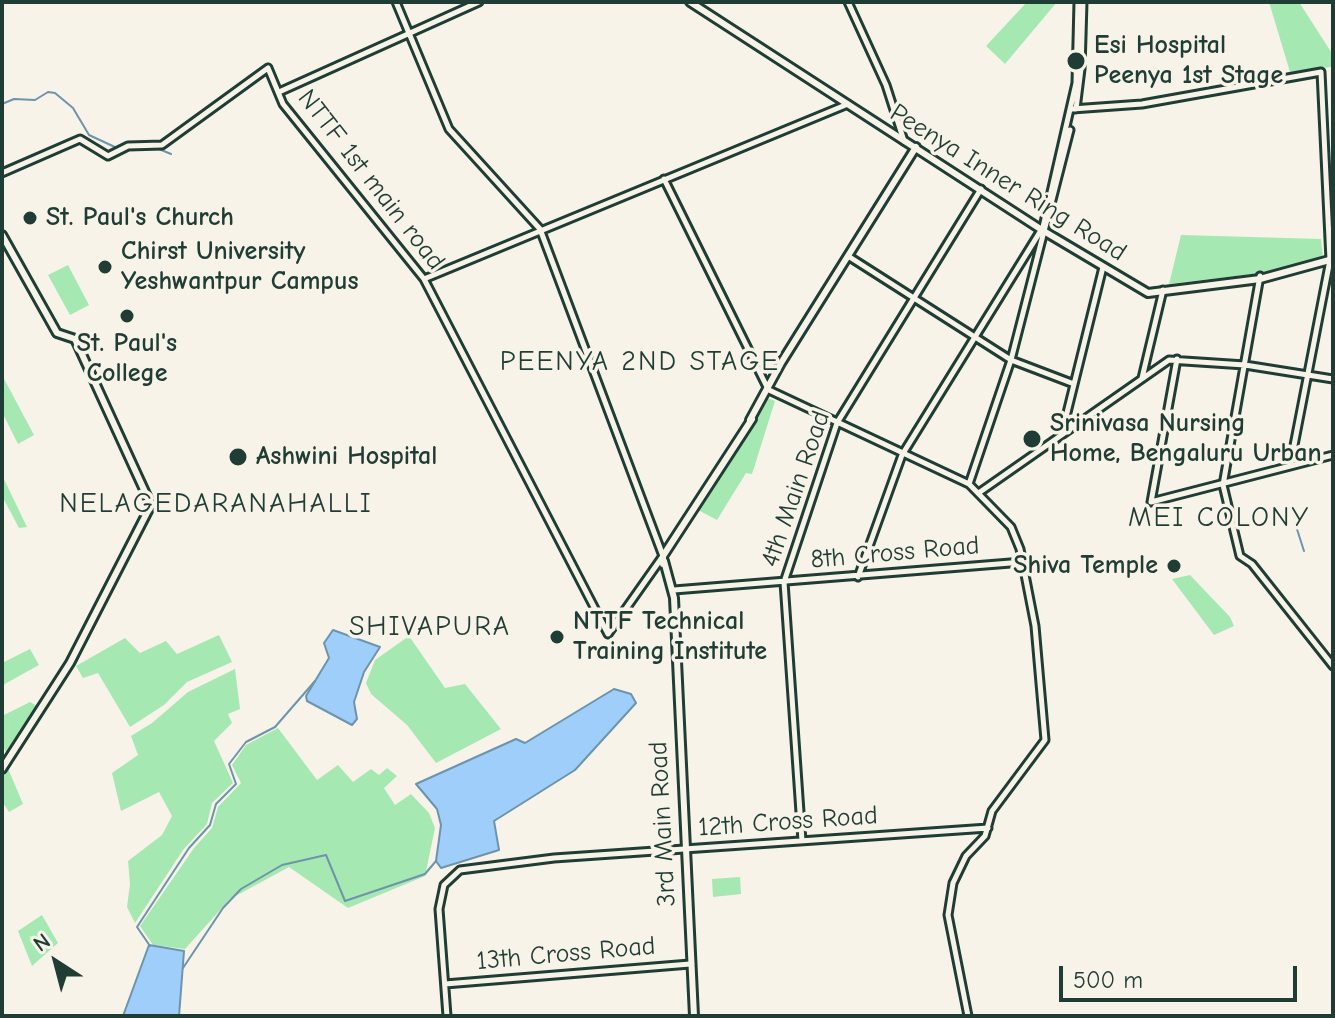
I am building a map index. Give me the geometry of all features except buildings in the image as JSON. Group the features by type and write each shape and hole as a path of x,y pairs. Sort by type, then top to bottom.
{"main road":[{"name":"Peenya Inner Ring Road","path":"692,2 1044,230 1133,282 1149,290 1163,290"},
{"name":"Peenya Inner Ring Road","path":"911,144 1148,293 1260,278 1332,258"},
{"path":"665,556 887,196 911,144"},
{"path":"2,235 57,333 75,339 151,505 70,663 2,769"},
{"name":"3rd Main Road","path":"665,556 674,590 694,1016"},
{"name":"3rd Main Road","path":"665,556 675,629"}],"street":[{"path":"396,2 449,129 540,229 665,556"},
{"path":"2,173 80,139 108,156 128,146 162,145 268,68 279,92 479,2"},
{"path":"848,2 911,144"},
{"path":"969,484 1011,360 1074,109 1080,2"},
{"path":"1074,109 1142,104 1321,72 1332,258 1290,466"},
{"name":"NTTF 1st main road","path":"279,92 283,104 424,279 608,634 665,556"},
{"path":"424,279 845,103"},
{"path":"664,179 768,389 902,455 969,484 1011,527 1023,562 1035,626 1045,740 992,811 985,836 966,856 949,900 948,915 968,1016"},
{"name":"4th Main Road","path":"802,841 784,582 837,423 981,189"},
{"path":"858,577 902,455 1044,230"},
{"path":"848,256 1011,360 1074,384"},
{"path":"1062,434 1103,267"},
{"path":"1260,278 1223,485 1240,556 1252,564 1333,666"},
{"path":"1142,379 1163,290"},
{"path":"1177,359 1151,502 1333,455"},
{"path":"980,492 1169,360 1245,365 1333,379"},
{"name":"8th Cross Road","path":"674,590 1023,562"},
{"name":"12th Cross Road","path":"447,1016 439,909 444,885 453,873 467,868 554,858 988,828"},
{"name":"13th Cross Road","path":"445,984 690,964"}],"green space":[{"path":"1027,2 1057,2 1005,64 986,46"},
{"path":"1269,2 1299,2 1333,55 1331,67 1290,72"},
{"path":"1181,235 1321,239 1323,258 1262,273 1169,284"},
{"path":"68,265 89,305 70,315 48,275"},
{"path":"2,375 34,435 18,444 2,412"},
{"path":"768,398 775,401 752,474 746,473 717,520 698,510"},
{"path":"2,475 27,527 19,528 2,496"},
{"path":"1190,575 1230,617 1234,626 1214,635 1172,579"},
{"path":"219,635 232,662 187,682 164,705 130,727 98,673 83,678 76,666 125,638 140,653 166,641 177,654"},
{"path":"409,636 445,688 465,684 501,729 436,763 407,725 371,694 366,683 375,660"},
{"path":"30,649 39,665 3,685 2,663"},
{"path":"235,669 240,709 228,714 232,723 214,741 233,783 212,803 207,824 183,850 135,923 127,907 130,884 128,861 162,835 172,816 159,792 121,811 112,773 138,755 131,736 152,723 188,692"},
{"path":"30,702 37,706 7,755 2,744 2,716"},
{"path":"278,728 317,780 338,765 353,782 371,769 379,775 387,768 397,776 384,788 395,805 411,794 429,813 435,828 425,876 348,908 289,867 230,899 185,949 153,945 140,926 194,848 212,828 218,807 241,783 232,765 246,745"},
{"path":"7,766 23,804 9,812 2,801 2,774"},
{"path":"740,877 741,894 713,897 712,879"},
{"path":"42,915 58,943 32,966 18,931"}],"water":[{"path":"333,630 380,647 364,672 354,702 357,719 352,725 307,701 306,696 329,658 324,643"},
{"path":"614,689 631,694 636,703 575,770 494,821 499,850 441,868 436,861 441,825 437,809 416,784 516,739 525,743"},
{"path":"149,945 184,951 179,1016 123,1016"}],"waterway":[{"path":"2,104 14,99 35,100 48,92 55,93 73,108 89,135 117,148"},
{"path":"154,147 171,154"},
{"path":"1295,523 1304,551"},
{"path":"150,946 137,927 189,848 210,825 216,804 236,784 229,764 246,742 275,727 315,681"},
{"path":"183,968 223,908 241,889 282,865 326,855 345,901 425,874 436,861"}],"place":[{"name":"Esi Hospital Peenya 1st Stage","path":"1076,61"},
{"name":"St. Paul's Church","path":"30,218"},
{"name":"Chirst University Yeshwantpur Campus","path":"105,267"},
{"name":"St. Paul's College","path":"127,316"},
{"name":"Srinivasa Nursing Home, Bengaluru Urban","path":"1032,439"},
{"name":"Ashwini Hospital","path":"238,457"},
{"name":"Shiva Temple","path":"1174,566"},
{"name":"NTTF Technical Training Institute","path":"557,637"}],"district":[{"name":"PEENYA 2ND STAGE","path":"640,362"},
{"name":"NELAGEDARANAHALLI","path":"216,504"},
{"name":"MEI COLONY","path":"1219,518"},
{"name":"SHIVAPURA","path":"430,627"}]}
